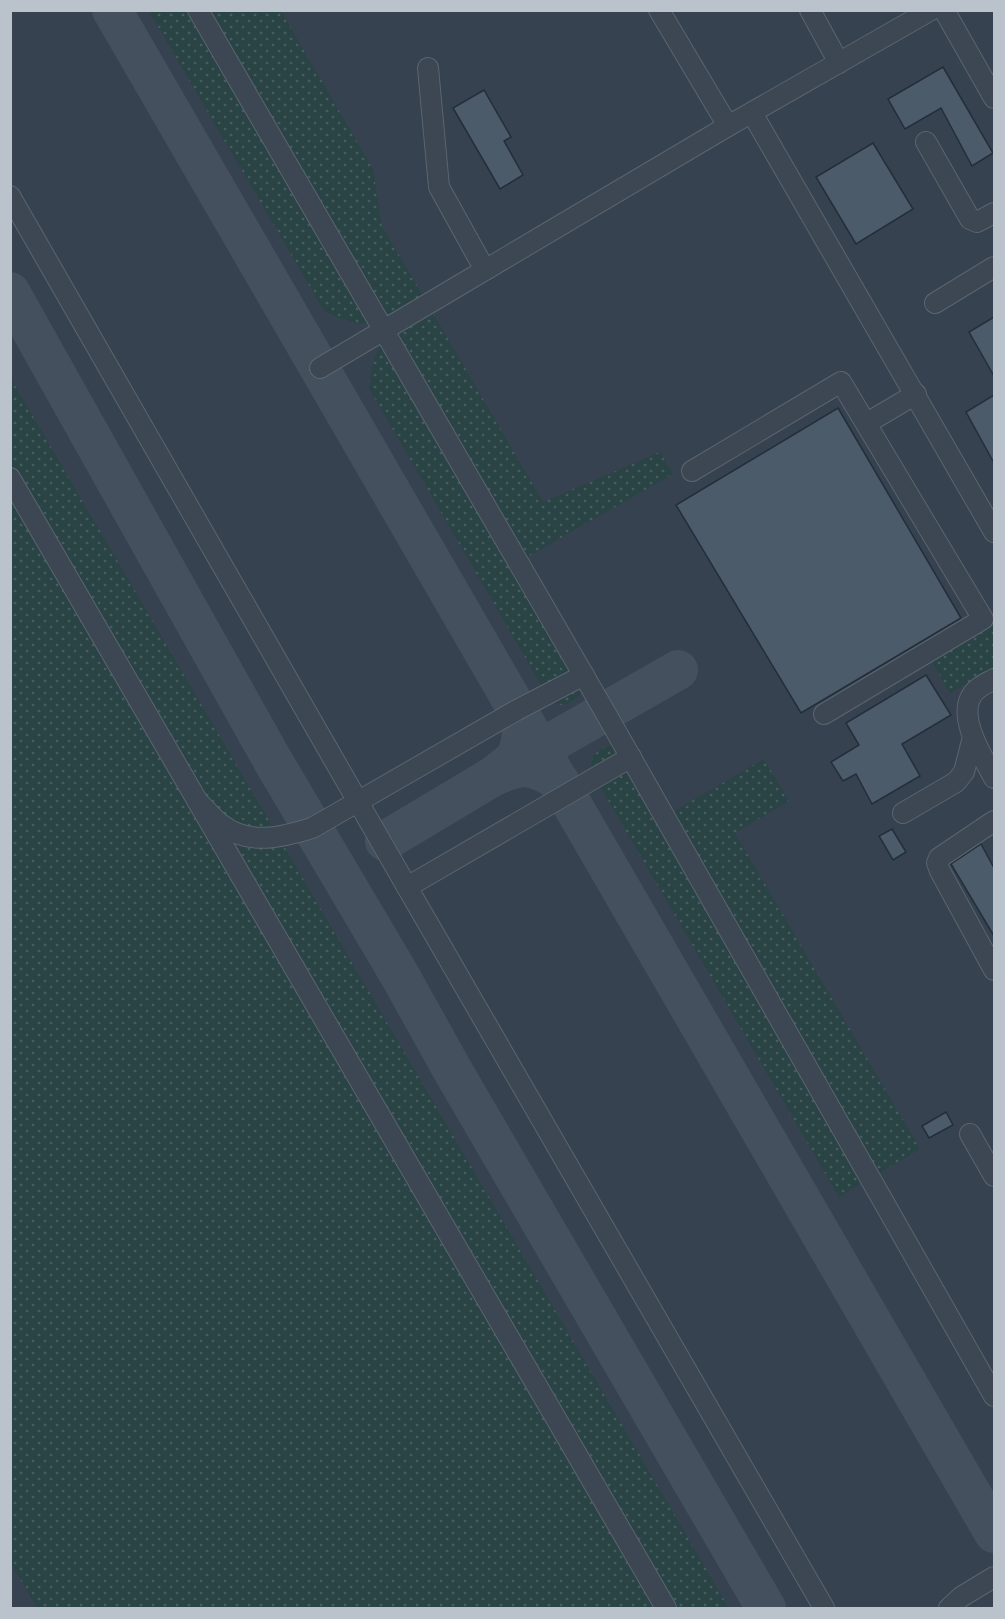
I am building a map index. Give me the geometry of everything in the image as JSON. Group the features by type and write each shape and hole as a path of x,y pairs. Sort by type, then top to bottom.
{"lane":[{"path":"198,10 584,675 994,1396"},
{"path":"659,10 728,126"},
{"path":"810,10 839,63"},
{"path":"320,368 728,126 931,10"},
{"path":"944,10 994,98"},
{"path":"428,68 439,187 485,270"},
{"path":"752,112 994,532"},
{"path":"926,142 970,219 977,222 994,213"},
{"path":"10,196 824,1608"},
{"path":"935,303 994,267"},
{"path":"692,471 841,382 989,618 824,714"},
{"path":"867,423 916,394"},
{"path":"10,478 666,1608"},
{"path":"198,802 222,826 242,836 260,839 287,836 312,828 517,710 584,675"},
{"path":"994,679 979,688 972,695 967,706 968,722 994,778"},
{"path":"903,813 956,782 964,772 974,737"},
{"path":"407,887 630,757"},
{"path":"994,820 939,858 937,863 939,871 994,970"},
{"path":"970,1134 994,1176"},
{"path":"949,1608 961,1597 994,1577"}],"shaded area":[{"path":"10,11 994,11 994,1608 11,1608"}],"green space":[{"path":"149,11 281,11 373,169 382,227 424,297 398,313 376,322 353,322 324,311"},
{"path":"433,313 543,502 660,452 673,474 529,556 525,561 587,688 564,705 551,702 369,388 374,361 380,347 397,332"},
{"path":"10,377 729,1608 37,1608 10,1562"},
{"path":"992,626 994,628 994,669 950,693 931,660"},
{"path":"613,745 669,814 764,759 789,801 735,833 920,1149 839,1197 591,771 592,757 602,748"}],"building":[{"path":"943,67 993,153 972,166 941,108 905,129 888,99"},
{"path":"484,90 511,137 504,141 523,175 500,189 453,108"},
{"path":"873,143 913,209 856,244 816,177"},
{"path":"994,317 994,376 969,332"},
{"path":"994,395 994,463 966,412"},
{"path":"838,408 961,618 801,713 676,505"},
{"path":"926,675 951,715 902,744 920,776 872,804 856,774 843,781 831,762 859,745 846,723"},
{"path":"892,829 906,852 893,860 879,836"},
{"path":"981,844 994,868 994,936 951,864"},
{"path":"946,1112 953,1125 929,1138 922,1126"}],"taxiway":[{"path":"112,10 994,1533"},
{"path":"10,292 273,761 766,1608"},
{"path":"540,749 678,670"},
{"path":"521,716 522,735 515,758 492,777 526,767 541,771 559,781"},
{"path":"385,841 492,777"}]}
